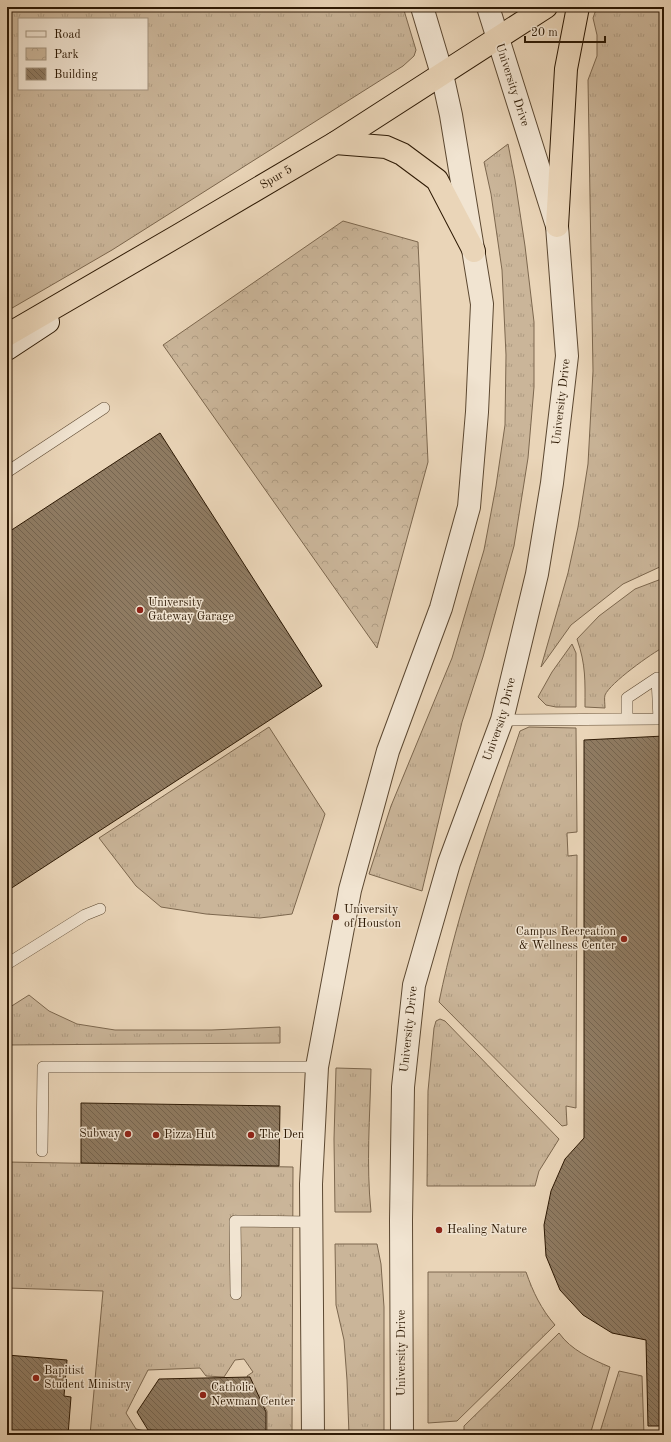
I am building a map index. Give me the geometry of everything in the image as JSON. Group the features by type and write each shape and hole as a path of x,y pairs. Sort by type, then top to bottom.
{"highway":[{"name":"Spur 5","path":"7,334 335,143 546,7"},
{"path":"556,226 566,69 568,50 578,7"},
{"path":"335,143 386,147 402,154 437,180 474,252"}],"street":[{"path":"313,1435 311,1184 317,1068 350,890 388,751 441,608 469,507 477,412 482,304 451,115 442,74 422,7"},
{"name":"University Drive","path":"402,1435 401,1220 403,1087 414,985 449,863 502,720 536,574 552,483 567,356 556,226 488,7"},
{"name":"Spur 5","path":"7,349 179,235"}],"lane":[{"path":"7,472 104,408"},
{"path":"502,720 627,719"},
{"path":"7,964 85,915 100,909"},
{"path":"42,1151 43,1067 317,1068"},
{"path":"236,1294 234,1221 311,1222"}],"green space":[{"path":"7,7 403,7 416,50 414,56 403,66 112,250 7,311"},
{"path":"597,7 664,7 664,565 623,584 571,625 541,667 568,573 578,527 588,464 593,371 588,80 597,56 597,35 593,18"},
{"path":"508,144 525,246 534,322 534,387 528,458 514,546 483,657 462,722 422,891 369,874 391,806 452,658 484,550 496,486 505,425 506,355 502,270 491,194 484,162"},
{"path":"343,221 418,242 428,462 377,648 163,345"},
{"path":"664,578 664,647 650,655 608,690 605,695 605,708 585,707 585,681 580,648 577,639 599,616 635,589"},
{"path":"572,644 576,653 576,707 556,707 546,705 538,697 552,672"},
{"path":"269,727 325,814 292,914 260,918 206,914 161,907 136,886 99,838"},
{"path":"529,727 576,728 577,832 567,833 568,856 577,855 576,1108 566,1106 567,1125 562,1126 439,1002 455,933 486,832 520,731"},
{"path":"29,995 49,1011 77,1024 115,1030 212,1030 280,1027 280,1043 7,1045 7,1009"},
{"path":"440,1019 445,1021 559,1139 539,1171 535,1186 427,1186 428,1091 434,1028 436,1021"},
{"path":"336,1068 371,1069 369,1158 371,1212 335,1212 334,1139"},
{"path":"7,1162 293,1167 292,1435 267,1435 267,1411 247,1376 253,1372 244,1359 235,1360 224,1377 206,1376 200,1368 148,1370 126,1413 136,1429 155,1433 156,1435 90,1435 103,1291 7,1288"},
{"path":"335,1244 377,1244 381,1264 384,1307 384,1435 349,1435 344,1340 336,1305"},
{"path":"428,1272 526,1272 538,1300 555,1325 457,1421 428,1423"},
{"path":"559,1333 575,1349 610,1367 590,1435 464,1435 464,1426"},
{"path":"619,1371 642,1376 644,1435 599,1435"},
{"path":"427,1431 455,1431 455,1435 427,1435"}],"building":[{"name":"University Gateway Garage","path":"160,433 322,686 7,891 7,533"},
{"name":"Campus Recreation & Wellness Center","path":"664,736 664,1426 648,1426 646,1340 612,1333 583,1315 560,1290 546,1256 544,1225 551,1191 565,1159 584,1138 584,740"},
{"path":"81,1103 280,1106 279,1166 81,1163"},
{"name":"Bapitist Student Ministry","path":"7,1355 67,1360 64,1396 71,1397 68,1435 7,1435"},
{"name":"Catholic Newman Center","path":"250,1377 266,1412 266,1435 165,1435 163,1431 148,1430 137,1412 159,1379"}],"place":[{"name":"University Gateway Garage","path":"140,610"},
{"name":"University of Houston","path":"336,917"},
{"name":"Campus Recreation & Wellness Center","path":"624,939"},
{"name":"Subway","path":"128,1134"},
{"name":"Pizza Hut","path":"156,1135"},
{"name":"The Den","path":"251,1135"},
{"name":"Healing Nature","path":"439,1230"},
{"name":"Bapitist Student Ministry","path":"36,1378"},
{"name":"Catholic Newman Center","path":"203,1395"}]}
